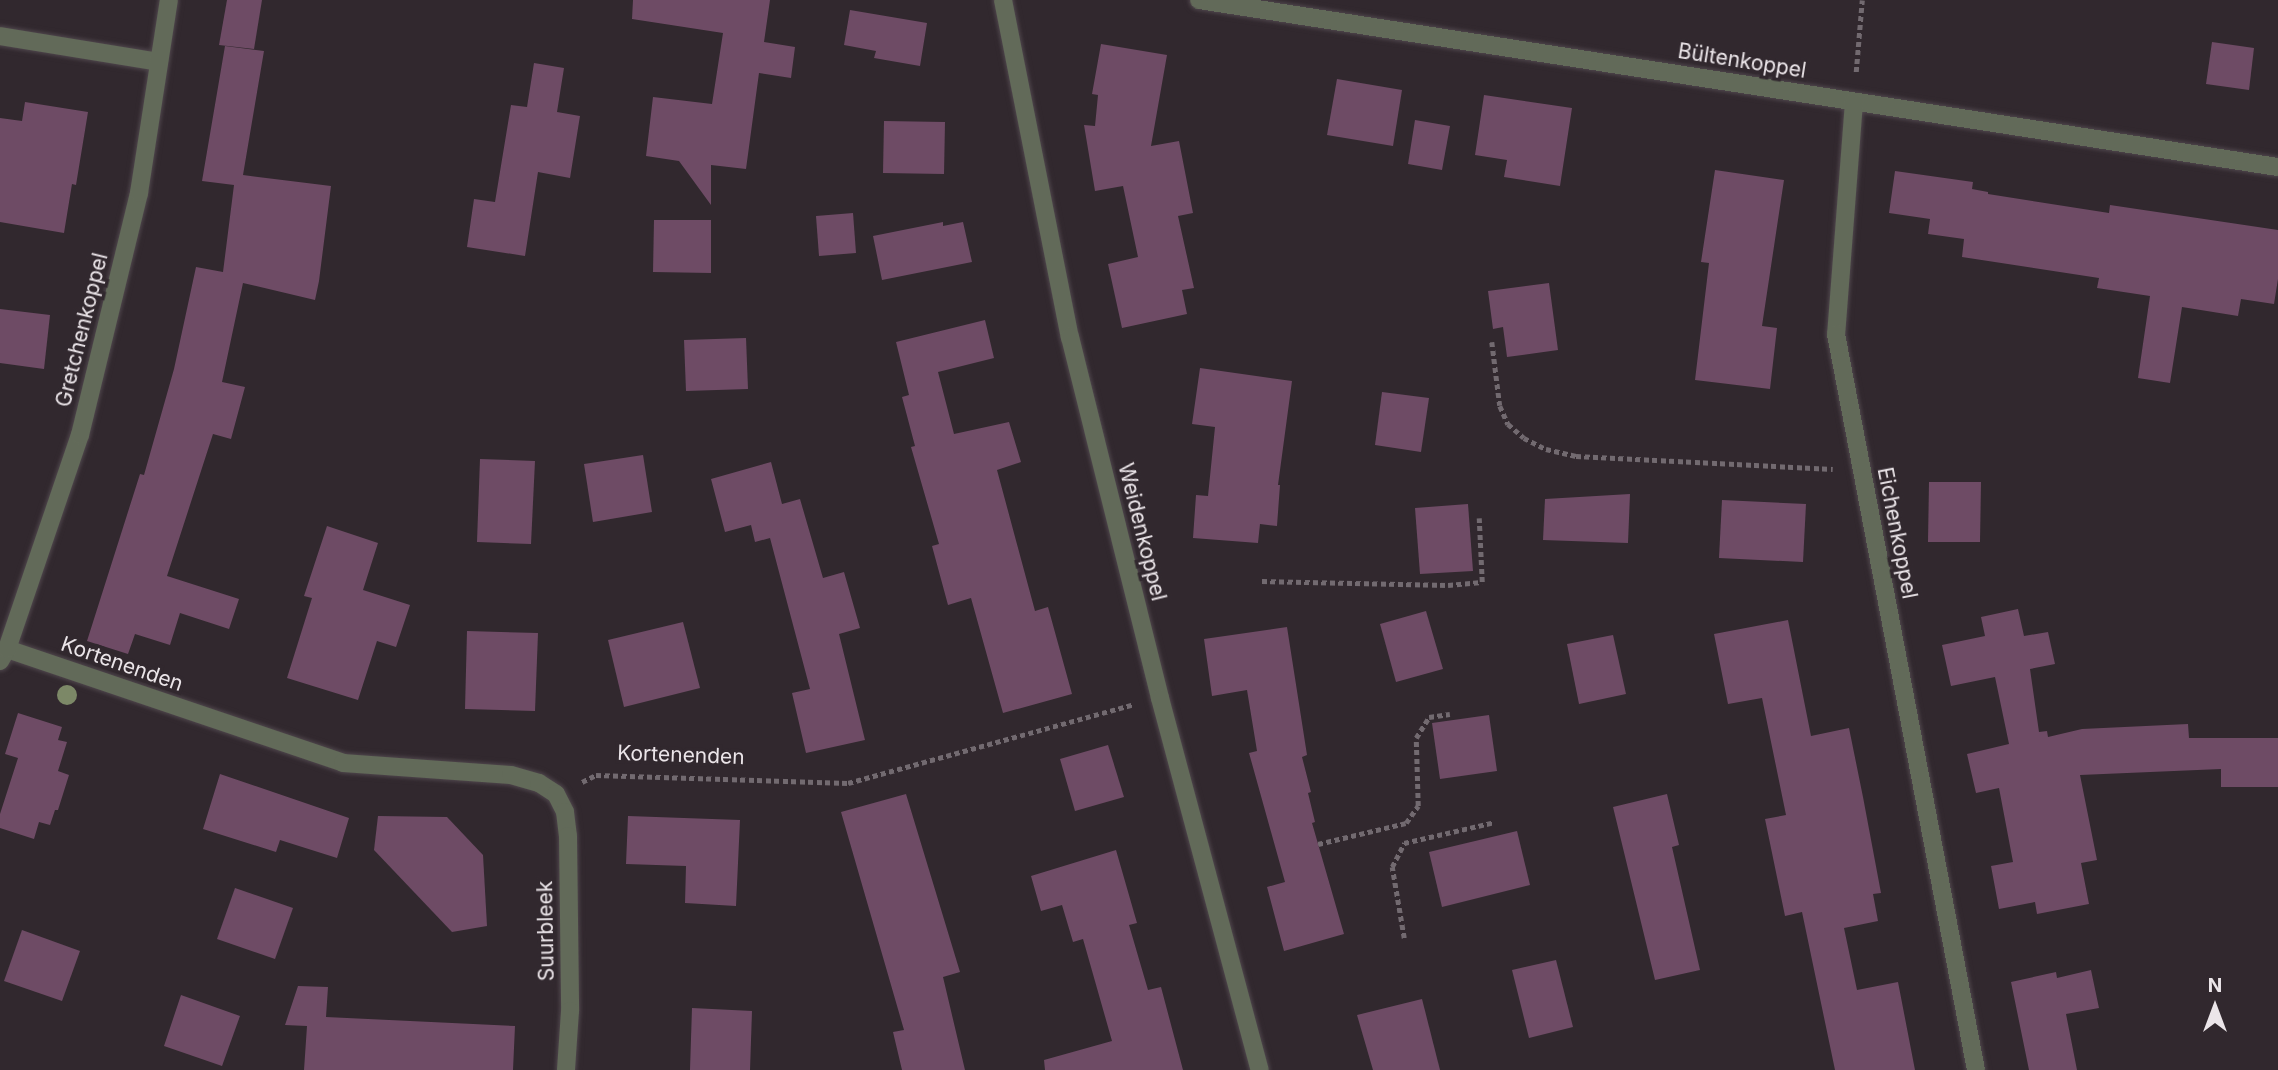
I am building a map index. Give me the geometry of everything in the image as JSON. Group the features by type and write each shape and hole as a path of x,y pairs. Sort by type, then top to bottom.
{"street":[{"name":"Gretchenkoppel","path":"4,655 80,435 139,193 169,0"},
{"name":"Weidenkoppel","path":"1003,0 1070,337 1160,698 1260,1070"},
{"name":"Bültenkoppel","path":"1199,0 2278,167"},
{"path":"0,36 159,62"},
{"name":"Eichenkoppel","path":"1854,102 1836,334 1976,1070"},
{"name":"Kortenenden","path":"4,655 343,763 511,775 539,783 556,794"},
{"name":"Suurbleek","path":"556,794 565,812 568,836 570,1011 566,1070"}],"path":[{"path":"1854,102 1862,0"},
{"path":"1492,342 1500,406 1508,424 1524,438 1546,449 1576,456 1862,470"},
{"path":"1262,581 1448,585 1482,582 1479,518"},
{"name":"Kortenenden","path":"556,794 596,775 848,783 1160,698"},
{"path":"1318,844 1406,823 1418,806 1416,738 1429,717 1450,714"},
{"path":"1404,938 1392,867 1404,844 1494,822"}],"building":[{"path":"227,0 262,0 254,49 219,45"},
{"path":"633,0 770,0 764,42 795,47 791,78 759,73 746,169 711,165 711,205 679,161 646,156 653,97 712,104 723,33 632,19"},
{"path":"850,10 927,23 920,66 874,58 876,51 844,45"},
{"path":"2212,42 2254,48 2249,90 2206,84"},
{"path":"1101,44 1167,55 1151,146 1179,141 1193,213 1178,216 1194,288 1182,290 1187,314 1122,328 1108,264 1138,257 1123,186 1095,191 1084,125 1095,126 1098,95 1092,94"},
{"path":"225,46 264,51 243,175 331,186 319,281 315,300 243,283 222,382 245,387 231,439 213,434 167,576 239,599 229,629 180,613 170,645 135,634 128,654 87,641 140,474 144,475 174,369 196,267 223,272 234,185 202,181"},
{"path":"534,63 564,68 557,112 580,116 570,178 538,172 525,256 467,247 474,199 495,202 511,105 527,107"},
{"path":"1337,79 1402,90 1393,146 1327,135"},
{"path":"1484,95 1572,108 1560,186 1504,177 1507,160 1475,155"},
{"path":"25,102 88,112 76,185 72,184 64,233 0,222 0,118 22,121"},
{"path":"1415,120 1450,126 1442,170 1408,164"},
{"path":"884,121 945,122 944,174 883,173"},
{"path":"1715,170 1784,180 1762,326 1777,328 1770,389 1695,380 1709,263 1701,262"},
{"path":"1895,171 1973,182 1972,189 1988,194 2109,213 2110,205 2278,230 2278,279 2274,304 2241,299 2238,316 2182,307 2170,383 2138,378 2150,296 2097,288 2099,278 1962,257 1964,239 1928,234 1930,219 1889,213"},
{"path":"853,213 856,253 819,256 816,216"},
{"path":"654,220 711,220 711,273 653,272"},
{"path":"943,222 943,226 963,222 972,262 882,280 873,236"},
{"path":"1549,283 1558,350 1507,357 1503,327 1493,329 1488,291"},
{"path":"0,309 50,315 44,369 0,363"},
{"path":"985,320 994,358 938,372 954,434 1009,422 1021,462 997,470 1035,611 1048,607 1072,694 1003,713 971,598 948,605 932,546 939,544 911,447 915,446 902,397 909,395 896,342"},
{"path":"746,338 748,389 686,391 684,340"},
{"path":"1200,368 1292,381 1278,485 1277,526 1260,524 1258,543 1193,538 1196,495 1208,496 1215,427 1192,424"},
{"path":"1382,392 1429,398 1421,452 1375,445"},
{"path":"643,455 652,512 593,522 584,464"},
{"path":"480,459 535,461 531,544 477,542"},
{"path":"771,462 782,504 800,499 823,578 844,572 860,628 839,634 865,740 806,753 792,693 810,689 770,538 755,542 751,525 725,532 711,479"},
{"path":"1929,482 1981,482 1980,542 1928,542"},
{"path":"1630,494 1628,543 1543,540 1545,499"},
{"path":"1722,500 1806,504 1803,562 1719,558"},
{"path":"1468,504 1473,571 1420,574 1415,508"},
{"path":"327,526 378,543 363,590 410,605 396,647 377,641 358,700 287,678 312,598 304,596"},
{"path":"2018,609 2024,636 2048,632 2055,664 2030,669 2039,732 2047,731 2048,737 2082,729 2188,724 2189,738 2278,738 2278,787 2221,787 2221,769 2080,775 2097,860 2081,863 2089,904 2037,914 2035,902 1999,909 1991,866 2013,862 1999,788 1976,793 1967,754 2009,744 1995,677 1951,686 1942,645 1985,636 1981,617"},
{"path":"1426,611 1443,669 1396,682 1380,624"},
{"path":"1788,620 1811,736 1849,728 1881,893 1873,894 1878,921 1844,928 1857,990 1898,982 1915,1070 1835,1070 1802,912 1785,916 1765,819 1786,815 1762,698 1728,704 1714,634"},
{"path":"683,622 700,688 624,707 608,640"},
{"path":"1287,627 1307,755 1302,757 1311,792 1308,793 1315,822 1312,823 1344,934 1284,951 1267,887 1285,882 1249,753 1257,751 1247,690 1212,696 1204,639"},
{"path":"467,631 538,633 535,711 465,709"},
{"path":"1613,635 1626,694 1579,704 1567,644"},
{"path":"18,713 62,727 58,740 67,742 58,771 69,775 58,810 55,810 50,825 39,822 34,839 0,828 0,814 18,758 5,754"},
{"path":"1489,715 1497,771 1440,779 1432,723"},
{"path":"1108,745 1124,797 1075,811 1060,759"},
{"path":"220,774 349,818 337,858 280,840 276,852 203,829"},
{"path":"906,794 960,972 943,977 965,1070 902,1070 893,1032 904,1030 841,812"},
{"path":"1667,794 1679,845 1672,847 1700,970 1655,980 1613,807"},
{"path":"378,816 447,817 483,855 487,926 452,932 374,850"},
{"path":"628,816 740,820 736,906 685,903 686,866 626,864"},
{"path":"1517,831 1530,885 1442,907 1429,852"},
{"path":"1116,850 1137,923 1129,925 1148,990 1161,987 1183,1070 1045,1070 1044,1060 1112,1041 1083,939 1073,942 1062,905 1041,911 1031,876"},
{"path":"235,888 293,908 275,959 217,939"},
{"path":"22,930 80,951 62,1001 4,981"},
{"path":"1556,960 1573,1027 1529,1038 1512,970"},
{"path":"2091,970 2099,1008 2066,1014 2077,1070 2029,1070 2011,982 2056,972 2057,978"},
{"path":"298,986 328,987 326,1017 515,1026 513,1070 304,1070 307,1026 285,1025"},
{"path":"181,995 240,1016 222,1066 164,1046"},
{"path":"1422,999 1440,1070 1373,1070 1357,1015"},
{"path":"692,1008 752,1011 750,1070 690,1070"}]}
